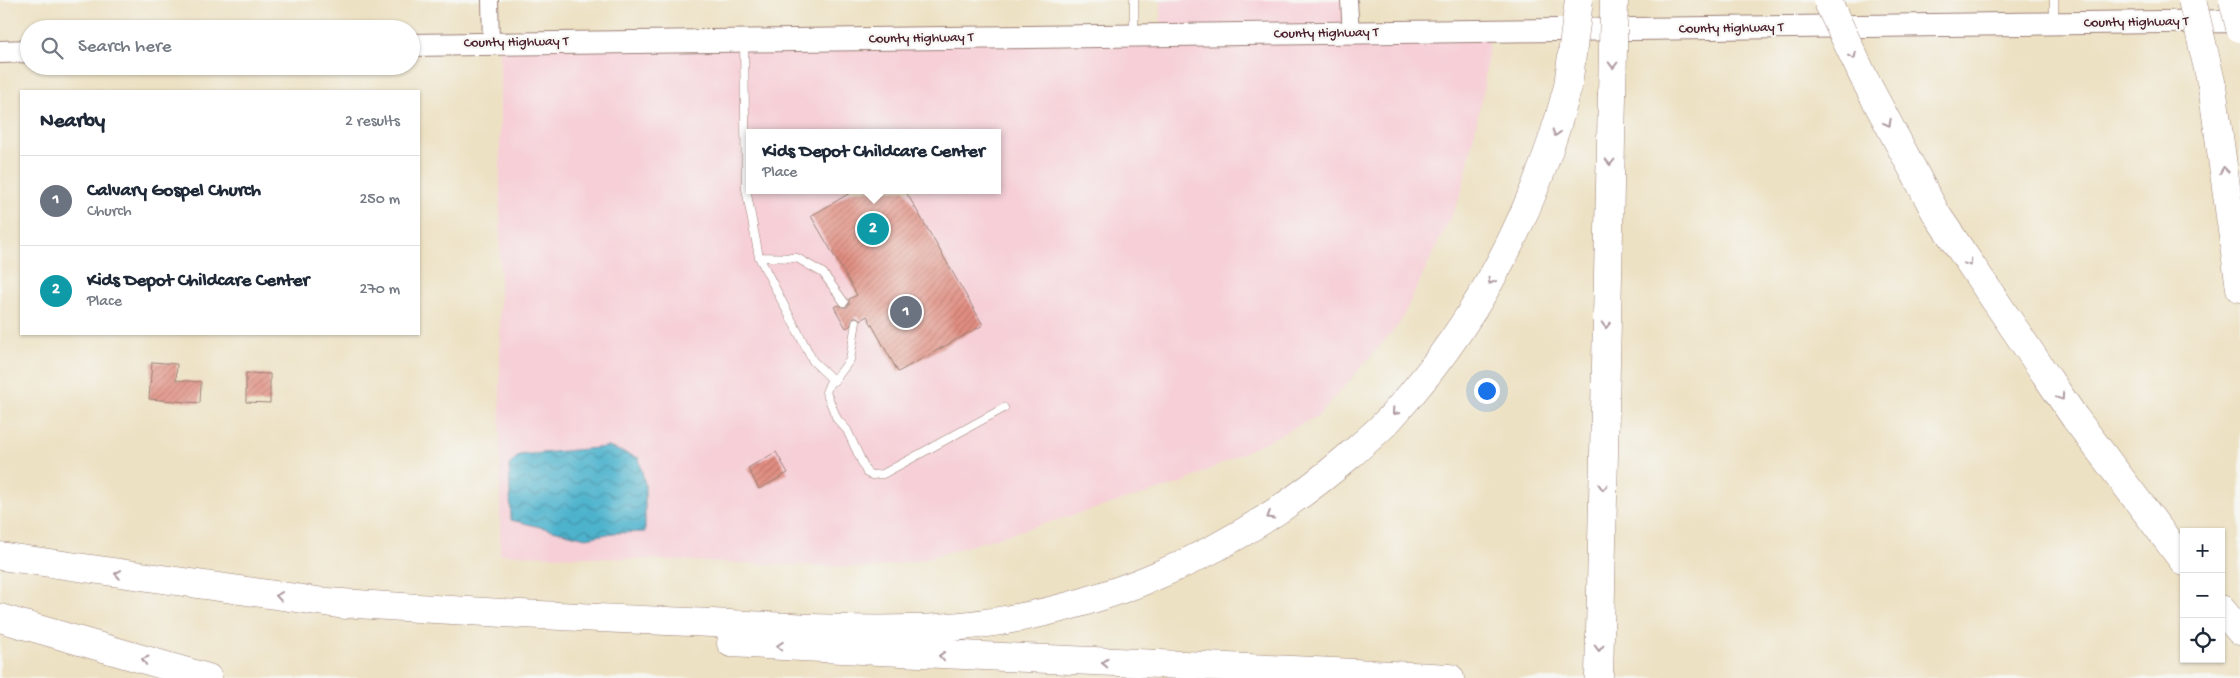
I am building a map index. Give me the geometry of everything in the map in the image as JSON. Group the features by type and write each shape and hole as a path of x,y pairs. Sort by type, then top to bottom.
{"highway":[{"path":"328,602 550,616 862,630 939,628 1044,612 1137,584 1181,566 1275,513 1322,479 1362,445 1390,419 1412,393 1470,316 1521,224 1545,164 1568,86 1579,0"},
{"path":"1599,678 1614,0"},
{"path":"1827,0 1864,80 1937,215 2075,418 2178,556"},
{"path":"2192,0 2212,86 2240,288"},
{"path":"2232,0 2240,28"},
{"path":"0,556 328,602 541,626 722,642 938,656 1231,666 1450,678"},
{"path":"2225,613 2240,631"},
{"path":"0,618 208,678"}],"main road":[{"name":"County Highway T","path":"420,45 2240,21"},
{"path":"0,52 20,51"}],"street":[{"path":"490,0 490,44"},
{"path":"1350,0 1351,34"}],"lane":[{"path":"1134,0 1134,36"},
{"path":"2054,0 2054,24"},
{"path":"744,41 746,189"},
{"path":"747,194 759,257 813,361 834,381 850,360 856,322"},
{"path":"759,257 797,258 823,273 844,302"},
{"path":"832,378 826,392 837,419 847,430 866,473 872,475 883,474 1004,408"}],"shaded area":[{"path":"1161,0 1349,0 1351,34 1490,32 1484,88 1461,195 1400,323 1318,416 1182,483 925,559 875,568 500,554 500,44 1161,36"}],"water":[{"path":"608,447 639,458 645,485 645,532 613,533 586,538 511,520 509,465 519,455"}],"building":[{"path":"848,194 907,194 983,325 898,372 867,316 861,320 854,317 850,326 846,328 834,307 839,305 847,307 849,299 857,295 811,216"},
{"path":"152,362 177,364 176,380 201,382 200,403 149,399"},
{"path":"246,373 270,374 270,403 246,402"},
{"path":"776,452 788,473 759,489 748,468"}],"place":[{"name":"Kids Depot Childcare Center","path":"873,229"},
{"name":"Calvary Gospel Church","path":"906,312"}]}
